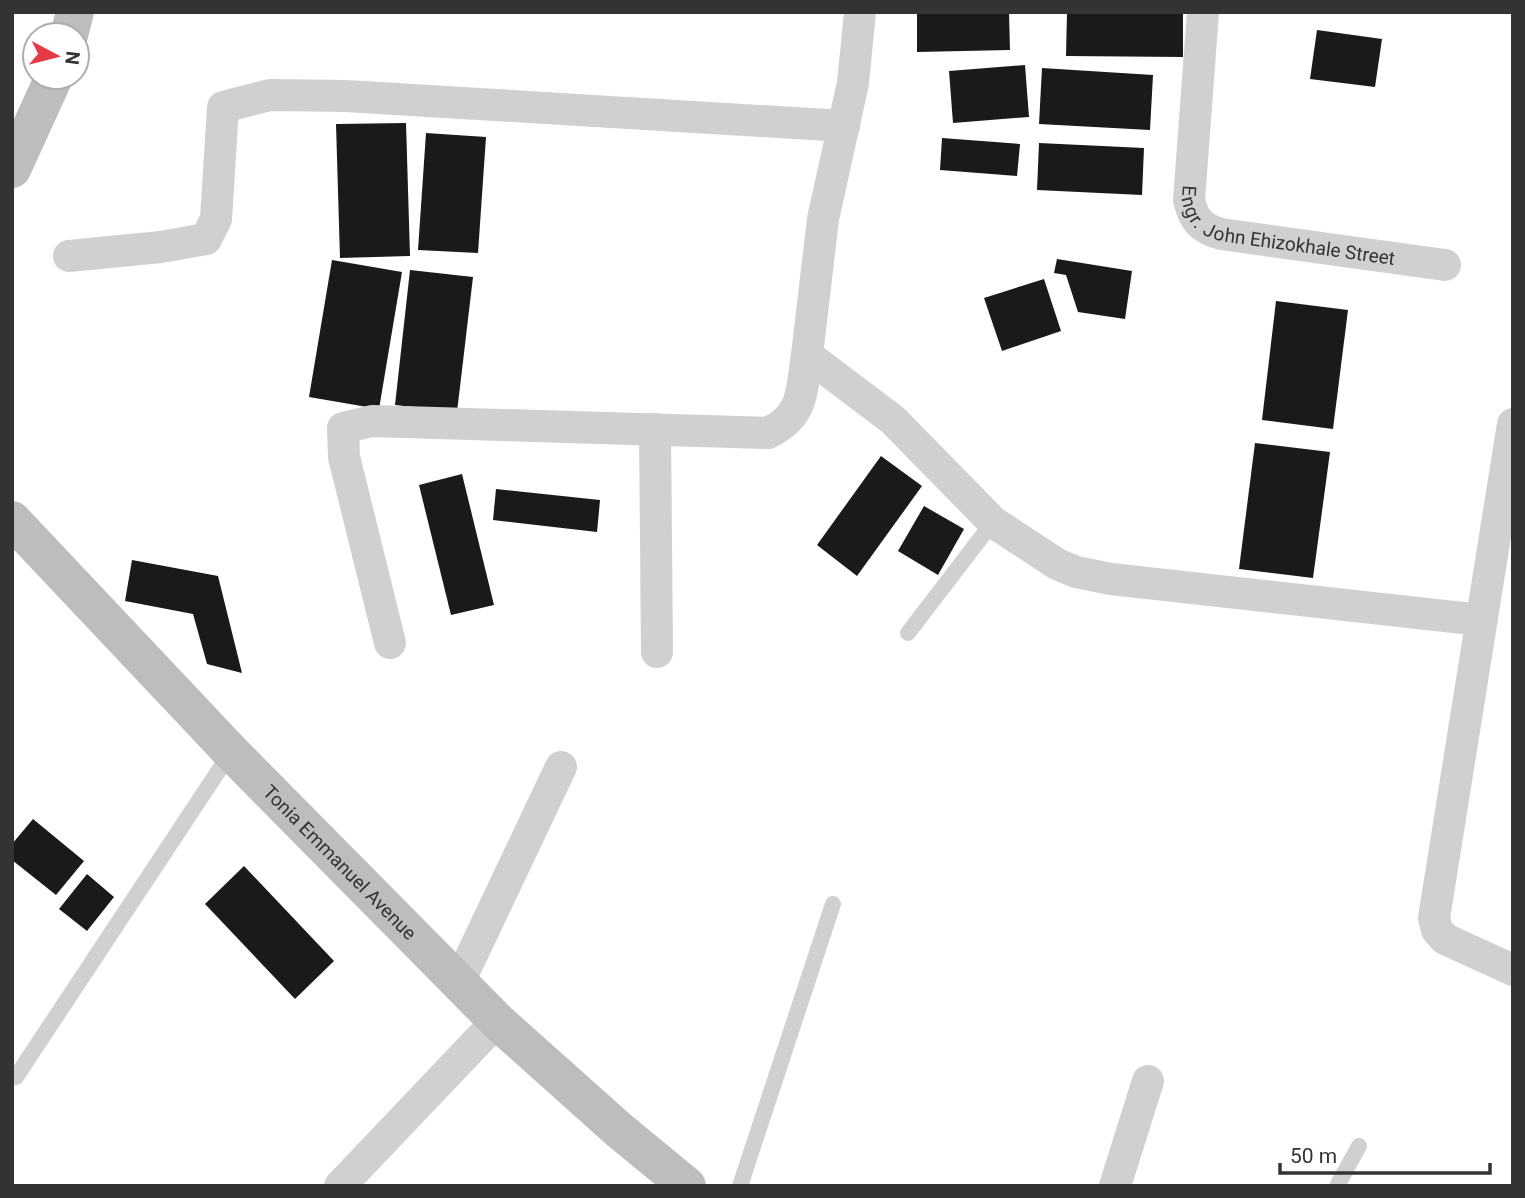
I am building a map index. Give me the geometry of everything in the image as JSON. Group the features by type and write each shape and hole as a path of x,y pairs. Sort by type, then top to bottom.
{"street":[{"path":"390,643 344,457 343,428 372,421 768,433 784,425 799,408 823,219 853,83 860,12"},
{"name":"Engr. John Ehizokhale Street","path":"1203,12 1189,200 1193,217 1204,229 1221,234 1445,265"},
{"path":"12,169 48,91"},
{"path":"69,256 161,247 206,239 216,219 223,107 270,95 346,96 844,126"},
{"path":"807,355 893,420 993,522 1057,564 1076,572 1111,579 1481,620"},
{"path":"1513,424 1434,918 1437,930 1445,939 1513,970"},
{"path":"655,429 657,652"},
{"name":"Tonia Emmanuel Avenue","path":"14,528 497,1021 619,1130 687,1186"},
{"path":"459,982 561,767"},
{"path":"340,1186 497,1021"},
{"path":"1115,1186 1148,1081"}],"lane":[{"path":"908,633 993,522"},
{"path":"16,1076 231,752"},
{"path":"740,1186 833,904"},
{"path":"1337,1186 1359,1146"}],"building":[{"path":"917,12 1009,12 1010,50 917,52"},
{"path":"1067,12 1183,12 1183,57 1066,56"},
{"path":"1317,30 1382,39 1375,87 1310,79"},
{"path":"1025,65 1029,117 953,123 949,71"},
{"path":"1042,68 1153,75 1150,130 1039,124"},
{"path":"406,123 410,256 340,258 336,124"},
{"path":"426,133 486,137 478,253 418,250"},
{"path":"942,138 1020,144 1017,176 940,170"},
{"path":"1039,143 1144,148 1142,195 1037,190"},
{"path":"1057,259 1132,271 1125,319 1078,312 1066,275 1054,273"},
{"path":"332,260 402,272 379,409 309,397"},
{"path":"410,270 473,277 457,412 395,405"},
{"path":"1044,279 1061,331 1002,351 984,298"},
{"path":"1276,301 1348,310 1333,429 1262,420"},
{"path":"1255,443 1330,452 1313,578 1239,569"},
{"path":"881,456 922,486 857,576 817,545"},
{"path":"462,474 494,605 451,615 419,485"},
{"path":"496,489 600,500 597,532 493,520"},
{"path":"924,506 964,529 938,575 898,551"},
{"path":"132,560 218,576 242,673 207,664 193,614 125,601"},
{"path":"33,819 84,861 56,895 12,860 12,844"},
{"path":"244,866 334,961 295,999 205,904"},
{"path":"87,874 114,897 87,931 59,909"}]}
